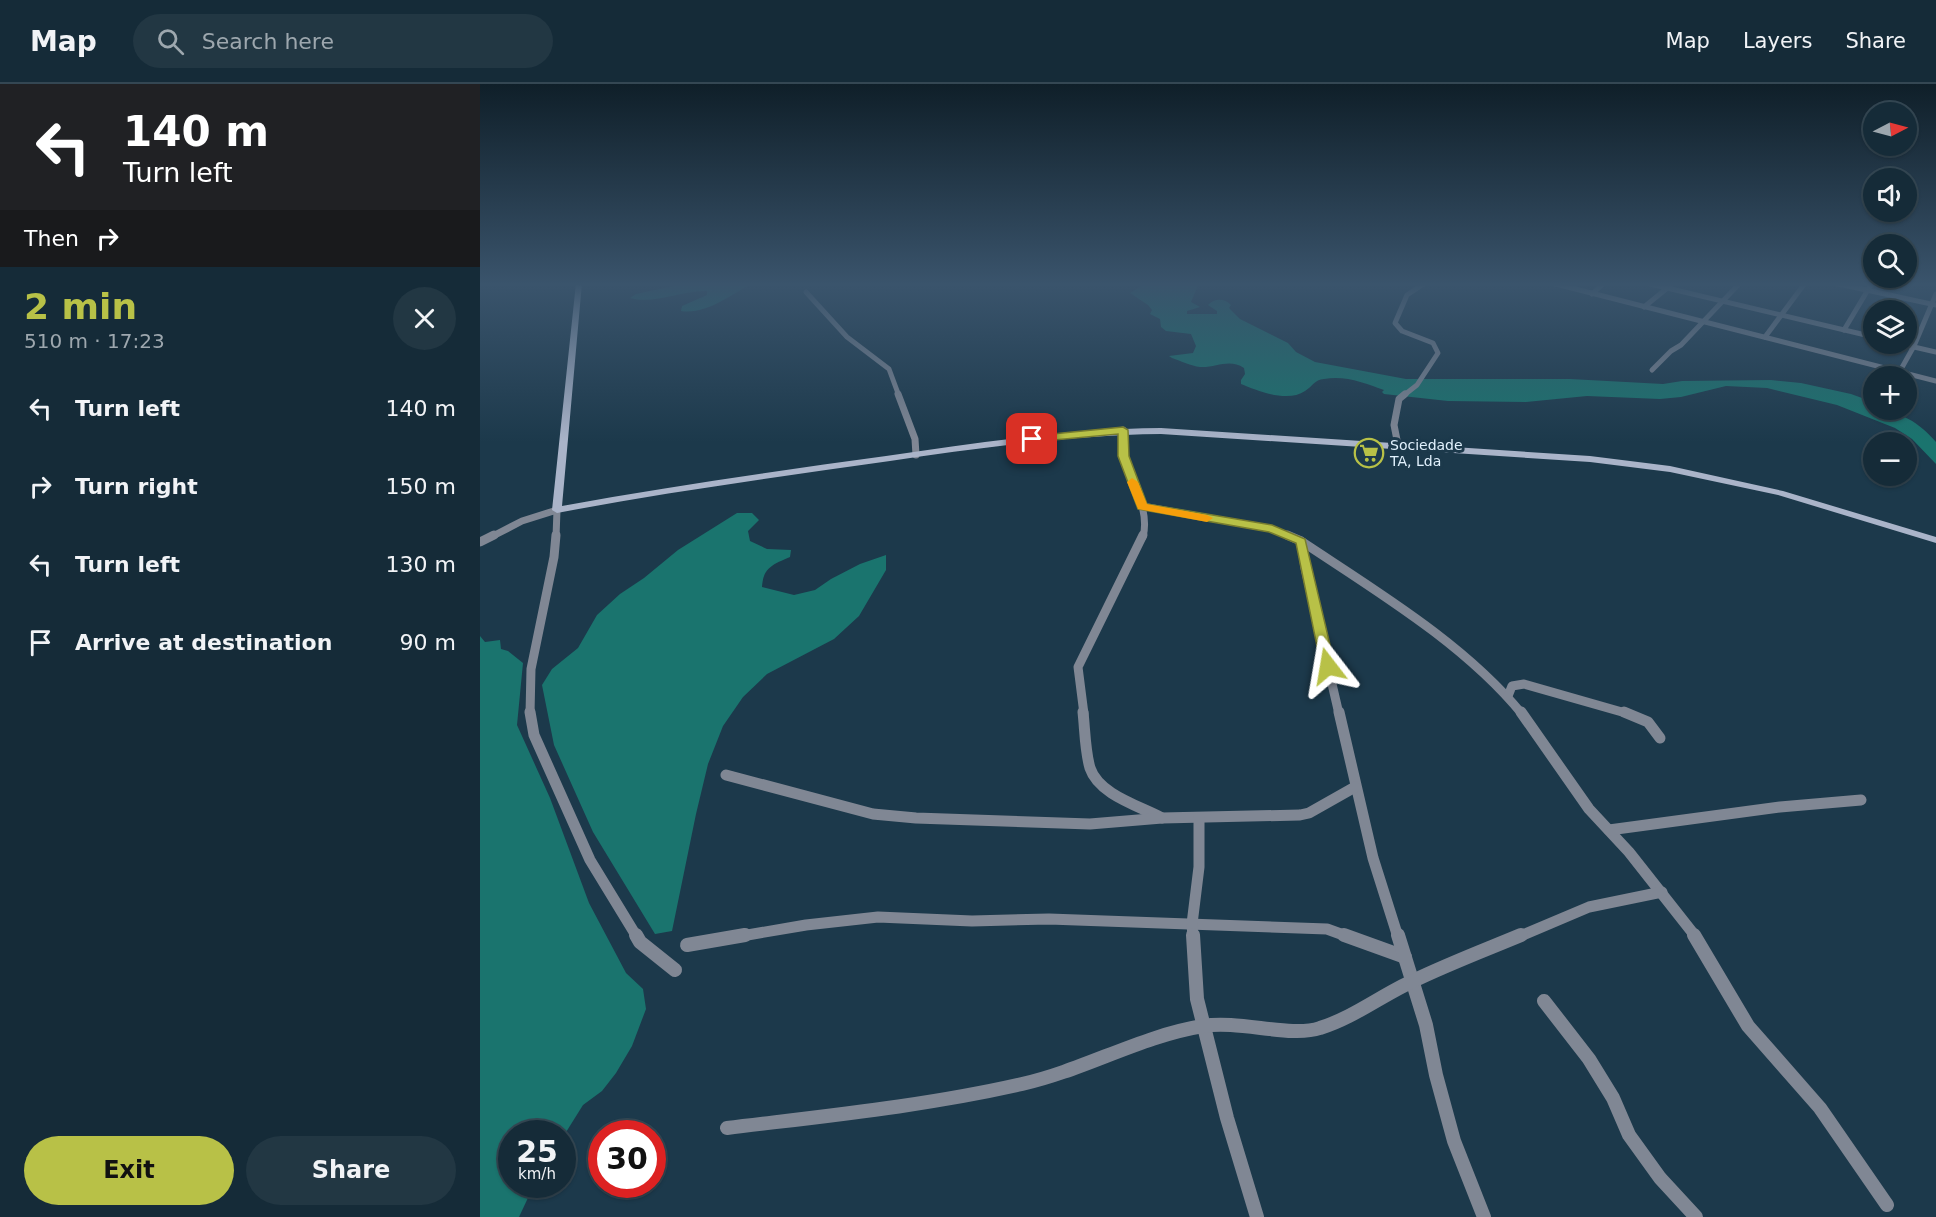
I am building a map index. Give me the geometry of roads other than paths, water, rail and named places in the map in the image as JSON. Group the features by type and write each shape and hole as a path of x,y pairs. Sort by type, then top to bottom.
{"main road":[{"path":"574,336 557,510 674,488 1052,436 1123,430 1398,445 1590,459 1670,469 1780,493 1936,540"}],"street":[{"path":"846,336 889,369 915,439 916,455"},
{"path":"1398,445 1394,425 1399,399 1417,385 1438,353 1433,344 1414,336"},
{"path":"1652,370 1689,336"},
{"path":"1760,336 1880,366"},
{"path":"1917,347 1936,352"},
{"path":"1917,376 1936,381"},
{"path":"1123,430 1124,456 1142,506 1144,529 1142,540 1083,653 1078,679 1093,778 1102,788 1162,818"},
{"path":"1142,506 1266,527 1301,541 1428,626 1508,696 1530,723 1589,809 1610,830 1662,892 1699,941 1748,1026 1820,1108 1887,1205"},
{"path":"480,542 522,521 557,510 554,555 535,637 529,718 534,735 590,860 640,942 675,970"},
{"path":"1301,541 1305,568 1373,858 1426,1025 1436,1075 1454,1141 1484,1217"},
{"path":"1508,696 1512,686 1518,684 1547,689 1643,718 1660,738"},
{"path":"726,775 873,814 971,821 1090,824 1162,818 1300,815 1309,813 1355,787"},
{"path":"1610,830 1780,807 1861,800"},
{"path":"1199,818 1199,867 1192,924 1197,999 1202,1026 1257,1217"},
{"path":"727,1128 880,1109 1024,1084 1167,1035 1202,1026 1229,1023 1292,1030 1319,1029 1368,1006 1412,981 1588,907 1662,892"},
{"path":"687,945 806,925 878,917 972,921 1049,918 1327,929 1405,957"},
{"path":"1544,1001 1589,1059 1613,1098 1629,1135 1660,1178 1696,1217"}],"place":[{"name":"Sociedade TA, Lda","path":"1369,453"}]}
